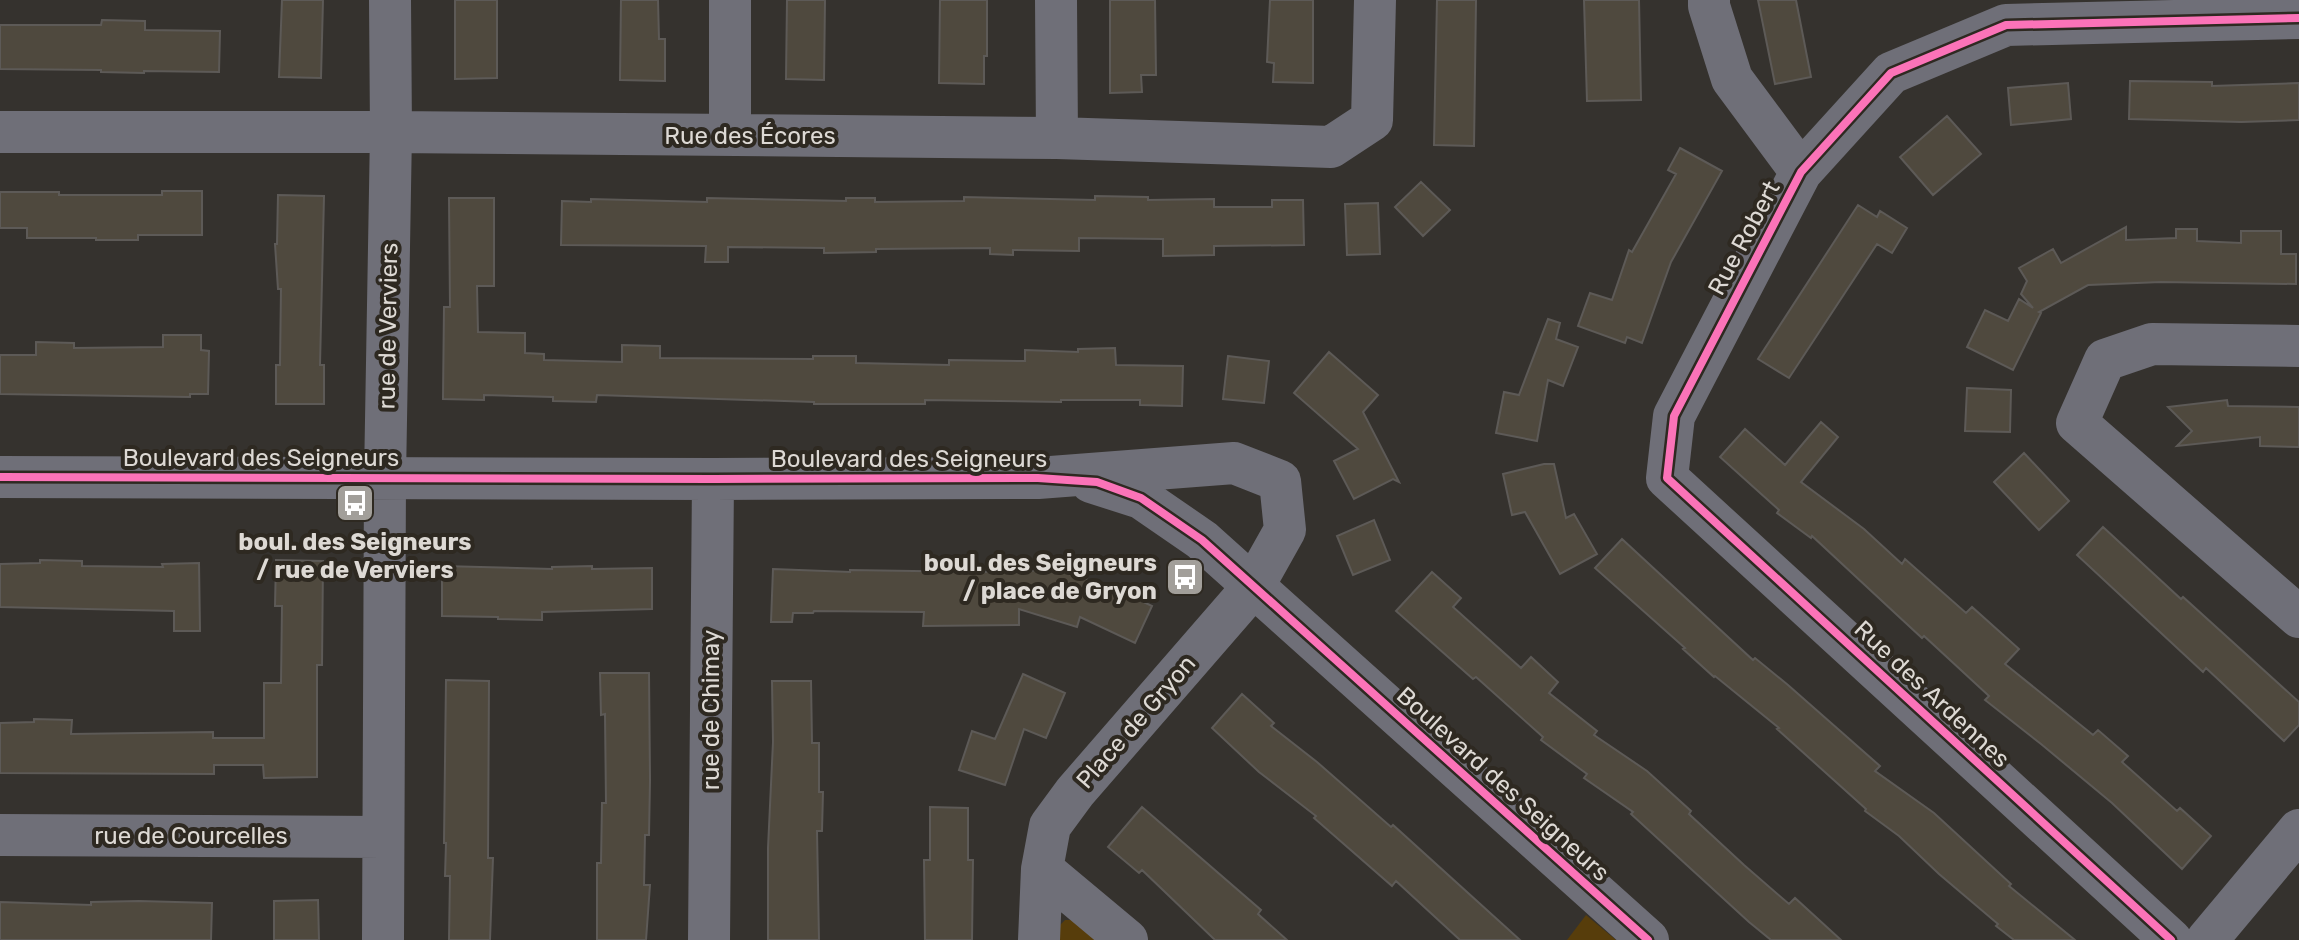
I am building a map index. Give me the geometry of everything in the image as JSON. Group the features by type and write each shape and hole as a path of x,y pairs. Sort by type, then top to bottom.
{"street":[{"name":"rue de Verviers","path":"383,940 390,0"},
{"path":"730,0 730,135"},
{"path":"1056,0 1057,138"},
{"name":"Rue des Écores","path":"0,132 1057,138 1331,147 1372,120 1375,0"},
{"path":"1709,0 1732,79 1801,172"},
{"name":"Rue Robert","path":"1667,478 1674,416 1801,172 1891,73 2006,25 2299,18"},
{"path":"2299,346 2152,344 2105,360 2077,423 2299,617"},
{"name":"Boulevard des Seigneurs","path":"1038,478 1234,463 1280,481 1285,530 1253,587"},
{"name":"Boulevard des Seigneurs","path":"0,477 1038,478 1097,482 1141,498 1202,540 1648,940"},
{"name":"Rue des Ardennes","path":"1667,478 2171,940"},
{"name":"rue de Chimay","path":"709,940 713,479"},
{"name":"Place de Gryon","path":"1039,940 1042,869 1050,826 1075,792 1253,587"},
{"path":"2207,940 2299,830"},
{"name":"rue de Courcelles","path":"0,835 382,837"},
{"path":"1042,869 1127,940"}],"shaded area":[{"path":"1586,915 1616,940 1567,940"},
{"path":"1065,920 1077,920 1107,940 1053,940 1058,927"}],"building":[{"path":"282,0 323,0 321,78 279,77"},
{"path":"455,0 497,0 497,78 455,79"},
{"path":"621,0 658,0 659,39 665,39 665,81 620,80"},
{"path":"787,0 825,0 824,80 786,79"},
{"path":"940,0 987,0 984,84 939,83"},
{"path":"1110,0 1155,0 1156,75 1141,75 1142,92 1110,93"},
{"path":"1270,0 1313,0 1313,83 1273,82 1274,63 1267,62"},
{"path":"1437,0 1476,0 1474,146 1434,145"},
{"path":"1584,0 1639,0 1641,100 1587,101"},
{"path":"1758,0 1796,0 1811,77 1775,84"},
{"path":"102,20 145,21 145,30 220,31 219,72 0,69 0,25 101,25"},
{"path":"2130,81 2212,82 2212,86 2299,83 2299,120 2129,119"},
{"path":"2068,83 2071,119 2011,125 2008,88"},
{"path":"1947,116 1981,154 1933,195 1900,157"},
{"path":"1680,148 1722,171 1671,262 1642,343 1627,337 1625,343 1578,326 1590,293 1612,300 1629,250 1632,252 1676,174 1668,170"},
{"path":"1421,182 1450,210 1423,236 1395,207"},
{"path":"162,191 202,191 202,235 138,235 138,240 27,238 27,228 0,228 0,192 162,195"},
{"path":"278,195 324,196 320,365 324,365 324,404 276,404 281,289 278,289 275,244"},
{"path":"1095,196 1148,197 1148,200 1214,199 1214,207 1272,207 1272,200 1303,200 1304,245 1214,246 1214,255 1163,256 1163,239 1079,238 1079,251 1013,250 1013,255 990,254 990,248 876,249 876,252 824,253 824,248 728,247 728,262 705,262 706,246 561,245 562,201 707,202 707,198 846,201 846,198 875,198 875,202 964,201 964,197 1095,200"},
{"path":"449,198 494,198 494,286 477,286 478,332 525,333 525,353 544,354 544,360 622,362 622,345 660,346 660,358 813,359 813,356 856,356 856,363 949,365 949,360 1025,361 1025,350 1078,352 1078,349 1115,348 1116,365 1183,366 1182,406 1140,405 1140,400 925,400 925,404 814,404 597,395 596,402 484,395 484,400 443,399 444,307 450,307"},
{"path":"1378,203 1380,254 1347,255 1345,204"},
{"path":"1858,205 1877,217 1880,211 1907,228 1892,253 1877,244 1789,378 1758,359"},
{"path":"2126,227 2126,240 2176,238 2176,229 2197,229 2197,241 2241,243 2241,231 2281,231 2281,254 2296,254 2296,284 2161,282 2088,285 2039,312 2013,370 1967,347 1985,310 2008,321 2019,299 2033,308 2021,294 2027,281 2019,268 2053,249 2061,263"},
{"path":"1548,319 1560,323 1556,339 1578,347 1563,386 1548,380 1537,441 1496,433 1504,392 1519,395"},
{"path":"163,335 201,335 201,350 209,351 208,394 190,394 190,397 0,394 0,355 36,355 36,342 74,343 74,348 163,347"},
{"path":"1329,352 1378,395 1363,412 1399,482 1393,479 1354,499 1334,461 1358,449 1294,393"},
{"path":"1228,356 1269,361 1264,403 1223,399"},
{"path":"1967,388 2011,390 2010,432 1965,431"},
{"path":"2227,400 2228,406 2299,407 2299,447 2260,446 2260,437 2177,446 2192,431 2168,407"},
{"path":"1821,422 1838,437 1801,482 1864,529 1902,564 1905,559 1966,613 1972,607 2019,649 2005,664 2093,735 2098,730 2128,756 2122,762 2177,811 2180,808 2211,836 2182,869 2112,803 1985,700 1989,696 1924,636 1922,638 1812,536 1777,513 1779,510 1720,457 1745,429 1785,465"},
{"path":"2024,453 2069,501 2039,530 1994,482"},
{"path":"1554,464 1566,518 1574,514 1597,554 1560,574 1525,512 1512,515 1503,474"},
{"path":"1374,520 1390,560 1353,575 1337,536"},
{"path":"2103,527 2299,702 2299,725 2284,741 2206,668 2203,672 2077,555"},
{"path":"1622,539 1753,660 1755,658 1788,685 1880,766 1875,771 1934,813 2011,884 2009,886 2075,940 2014,940 1899,836 1865,811 1779,728 1714,677 1595,568"},
{"path":"40,560 82,561 82,566 163,567 162,564 199,563 200,631 174,631 174,611 0,607 0,564 40,563"},
{"path":"276,560 323,561 322,665 317,665 317,777 264,778 263,765 214,765 214,774 0,773 0,723 34,722 34,719 72,720 71,734 213,732 213,738 264,738 264,683 281,683 282,606 275,606"},
{"path":"442,566 652,568 652,609 542,612 542,620 442,616"},
{"path":"773,569 850,572 1056,570 1114,588 1152,606 1135,643 1080,617 1077,627 1019,609 1019,625 923,626 924,612 814,611 793,613 792,622 771,622"},
{"path":"1432,572 1461,598 1453,607 1521,668 1531,657 1558,682 1549,693 1597,731 1594,735 1647,771 1744,865 1789,904 1795,898 1841,940 1771,940 1631,814 1633,812 1584,778 1587,774 1541,740 1543,737 1476,677 1473,679 1396,611"},
{"path":"600,673 649,673 649,835 645,835 644,885 650,885 646,940 597,940 597,863 601,863 602,803 606,803 605,714 601,715"},
{"path":"1023,674 1065,693 1046,738 1024,729 1005,785 959,770 972,731 995,739"},
{"path":"446,680 489,681 488,858 493,858 490,940 449,940 450,876 445,876 444,843"},
{"path":"772,681 811,681 812,743 819,743 819,792 823,792 822,831 817,831 819,940 768,940"},
{"path":"1242,694 1274,723 1271,726 1391,827 1393,825 1520,940 1460,940 1396,881 1392,886 1314,818 1316,816 1259,772 1212,728"},
{"path":"930,807 968,808 968,860 973,860 972,940 925,940 924,860 930,860"},
{"path":"1142,807 1261,910 1258,914 1287,940 1215,940 1142,870 1139,873 1108,847"},
{"path":"318,900 319,940 274,940 274,901"},
{"path":"0,902 91,905 91,902 212,903 211,940 0,940"}],"cycle path":[{"path":"2171,940 1667,478 1674,416 1801,172 1891,73 2006,25 2299,18"},
{"path":"0,477 1038,478 1097,482 1141,498 1202,540 1648,940"}],"place":[{"name":"boul. des Seigneurs / rue de Verviers","path":"355,503"},
{"name":"boul. des Seigneurs / place de Gryon","path":"1185,577"}]}
